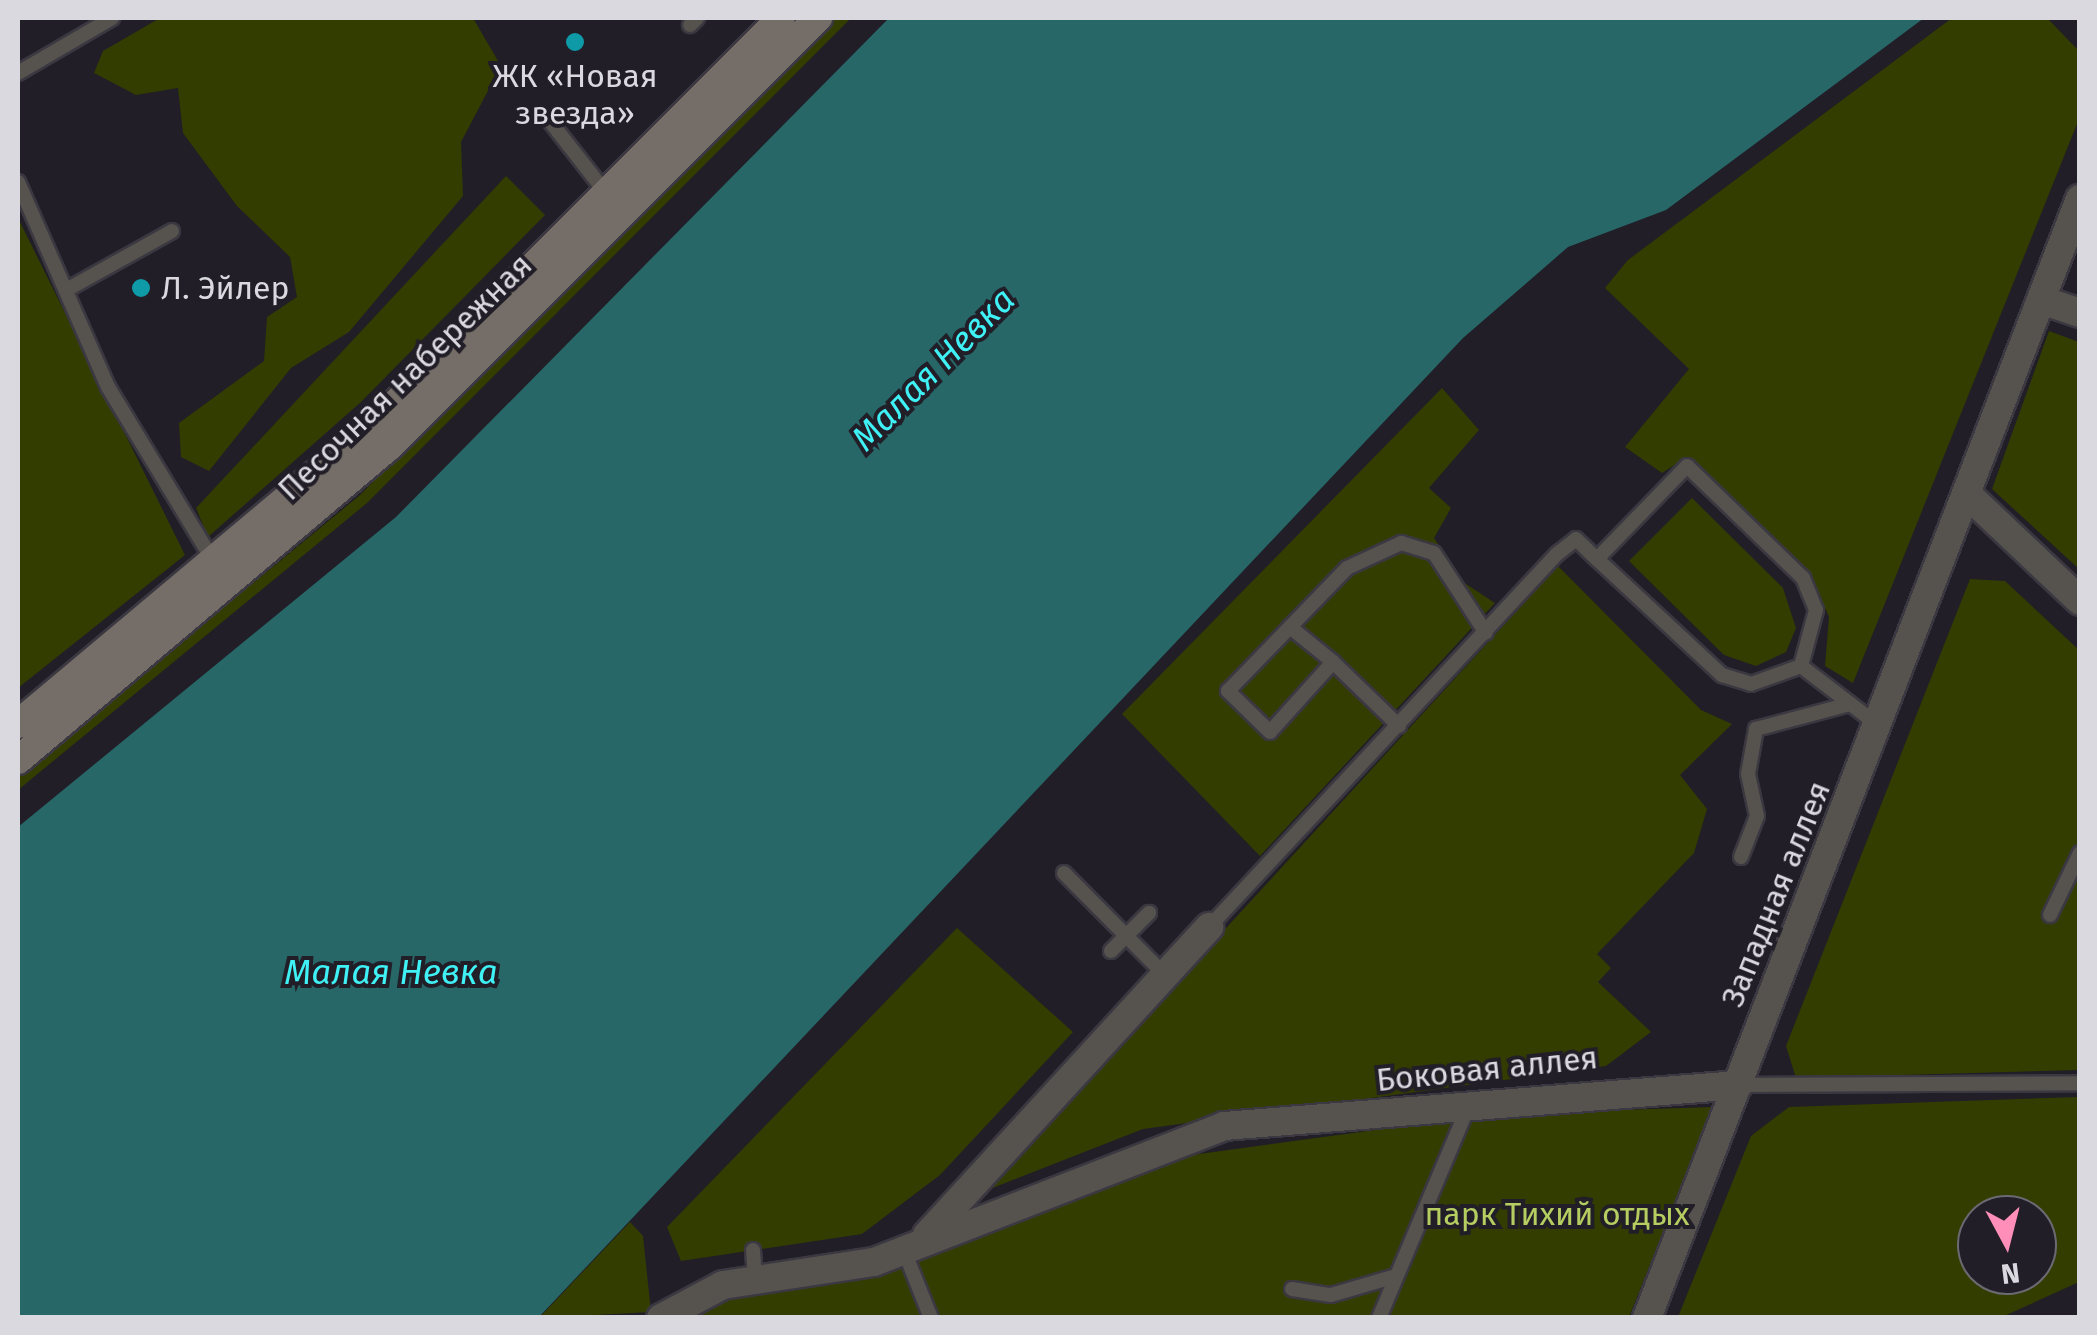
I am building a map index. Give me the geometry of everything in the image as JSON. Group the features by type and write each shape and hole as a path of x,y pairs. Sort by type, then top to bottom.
{"main road":[{"name":"Песочная набережная","path":"18,724 215,565 370,429 780,18"},
{"name":"Песочная набережная","path":"18,760 390,447 818,18"}],"street":[{"name":"Западная аллея","path":"1646,1318 1880,726 2080,199"},
{"path":"2041,300 2080,313"},
{"path":"1968,495 2080,601"},
{"path":"913,1244 1208,928"},
{"name":"Боковая аллея","path":"661,1318 754,1264 845,1269 1224,1126 1470,1102 1738,1086"}],"lane":[{"path":"18,74 112,18"},
{"path":"549,120 606,193"},
{"path":"18,182 108,386 215,565"},
{"path":"68,290 172,231"},
{"path":"1597,559 1687,466 1803,578 1816,610 1801,666"},
{"path":"1208,928 1576,540 1722,675 1751,684 1801,666"},
{"path":"1333,662 1270,732 1228,691 1346,568 1400,543 1434,552 1486,633"},
{"path":"1290,627 1333,662 1399,726"},
{"path":"1801,666 1880,726"},
{"path":"1741,857 1757,816 1748,774 1756,729 1850,704"},
{"path":"2050,916 2080,854"},
{"path":"1064,873 1165,975"},
{"path":"1111,951 1149,913"},
{"name":"Боковая аллея","path":"1738,1086 2080,1082"},
{"path":"1379,1318 1392,1277 1470,1102"},
{"path":"913,1244 930,1318"},
{"path":"1292,1290 1331,1295 1392,1277"}],"green space":[{"path":"160,18 473,18 501,66 461,142 463,196 349,332 291,368 209,471 181,457 179,423 264,361 267,317 297,297 290,257 237,206 183,133 178,88 136,95 94,73 103,51"},
{"path":"834,18 851,18 367,503 18,790 18,777 360,495"},
{"path":"1952,18 2047,18 2079,51 2079,119 1853,683 1825,666 1829,617 1808,570 1684,459 1662,473 1625,447 1689,369 1605,288 1628,260"},
{"path":"506,176 545,215 361,402 208,537 196,508"},
{"path":"18,218 185,555 18,688"},
{"path":"2049,331 2079,342 2079,569 1992,489"},
{"path":"1442,388 1479,430 1429,488 1451,508 1434,538 1463,582 1495,603 1260,856 1122,714"},
{"path":"1692,498 1783,588 1796,628 1786,652 1756,666 1724,655 1629,561"},
{"path":"1558,566 1701,710 1732,724 1680,775 1707,809 1694,853 1597,954 1611,968 1598,982 1651,1032 1606,1066 1143,1129 985,1191"},
{"path":"1970,579 2005,581 2079,650 2079,1070 1796,1078 1786,1046"},
{"path":"957,928 1073,1032 940,1175 862,1234 681,1261 667,1227"},
{"path":"2079,1097 2079,1282 2057,1292 2057,1195 1957,1195 1957,1295 2050,1295 2002,1317 1678,1317 1751,1136 1789,1107"},
{"name":"парк Тихий отдых","path":"1713,1107 1629,1317 678,1318 733,1291 1177,1157 1493,1114"},
{"path":"630,1222 643,1236 651,1312 539,1318"}],"water":[{"name":"Малая Невка","path":"889,18 1924,18 1666,210 1568,247 1463,338 539,1317 18,1317 18,827 396,517"}],"place":[{"name":"ЖК «Новая звезда»","path":"575,42"},
{"name":"Л. Эйлер","path":"141,288"}]}
